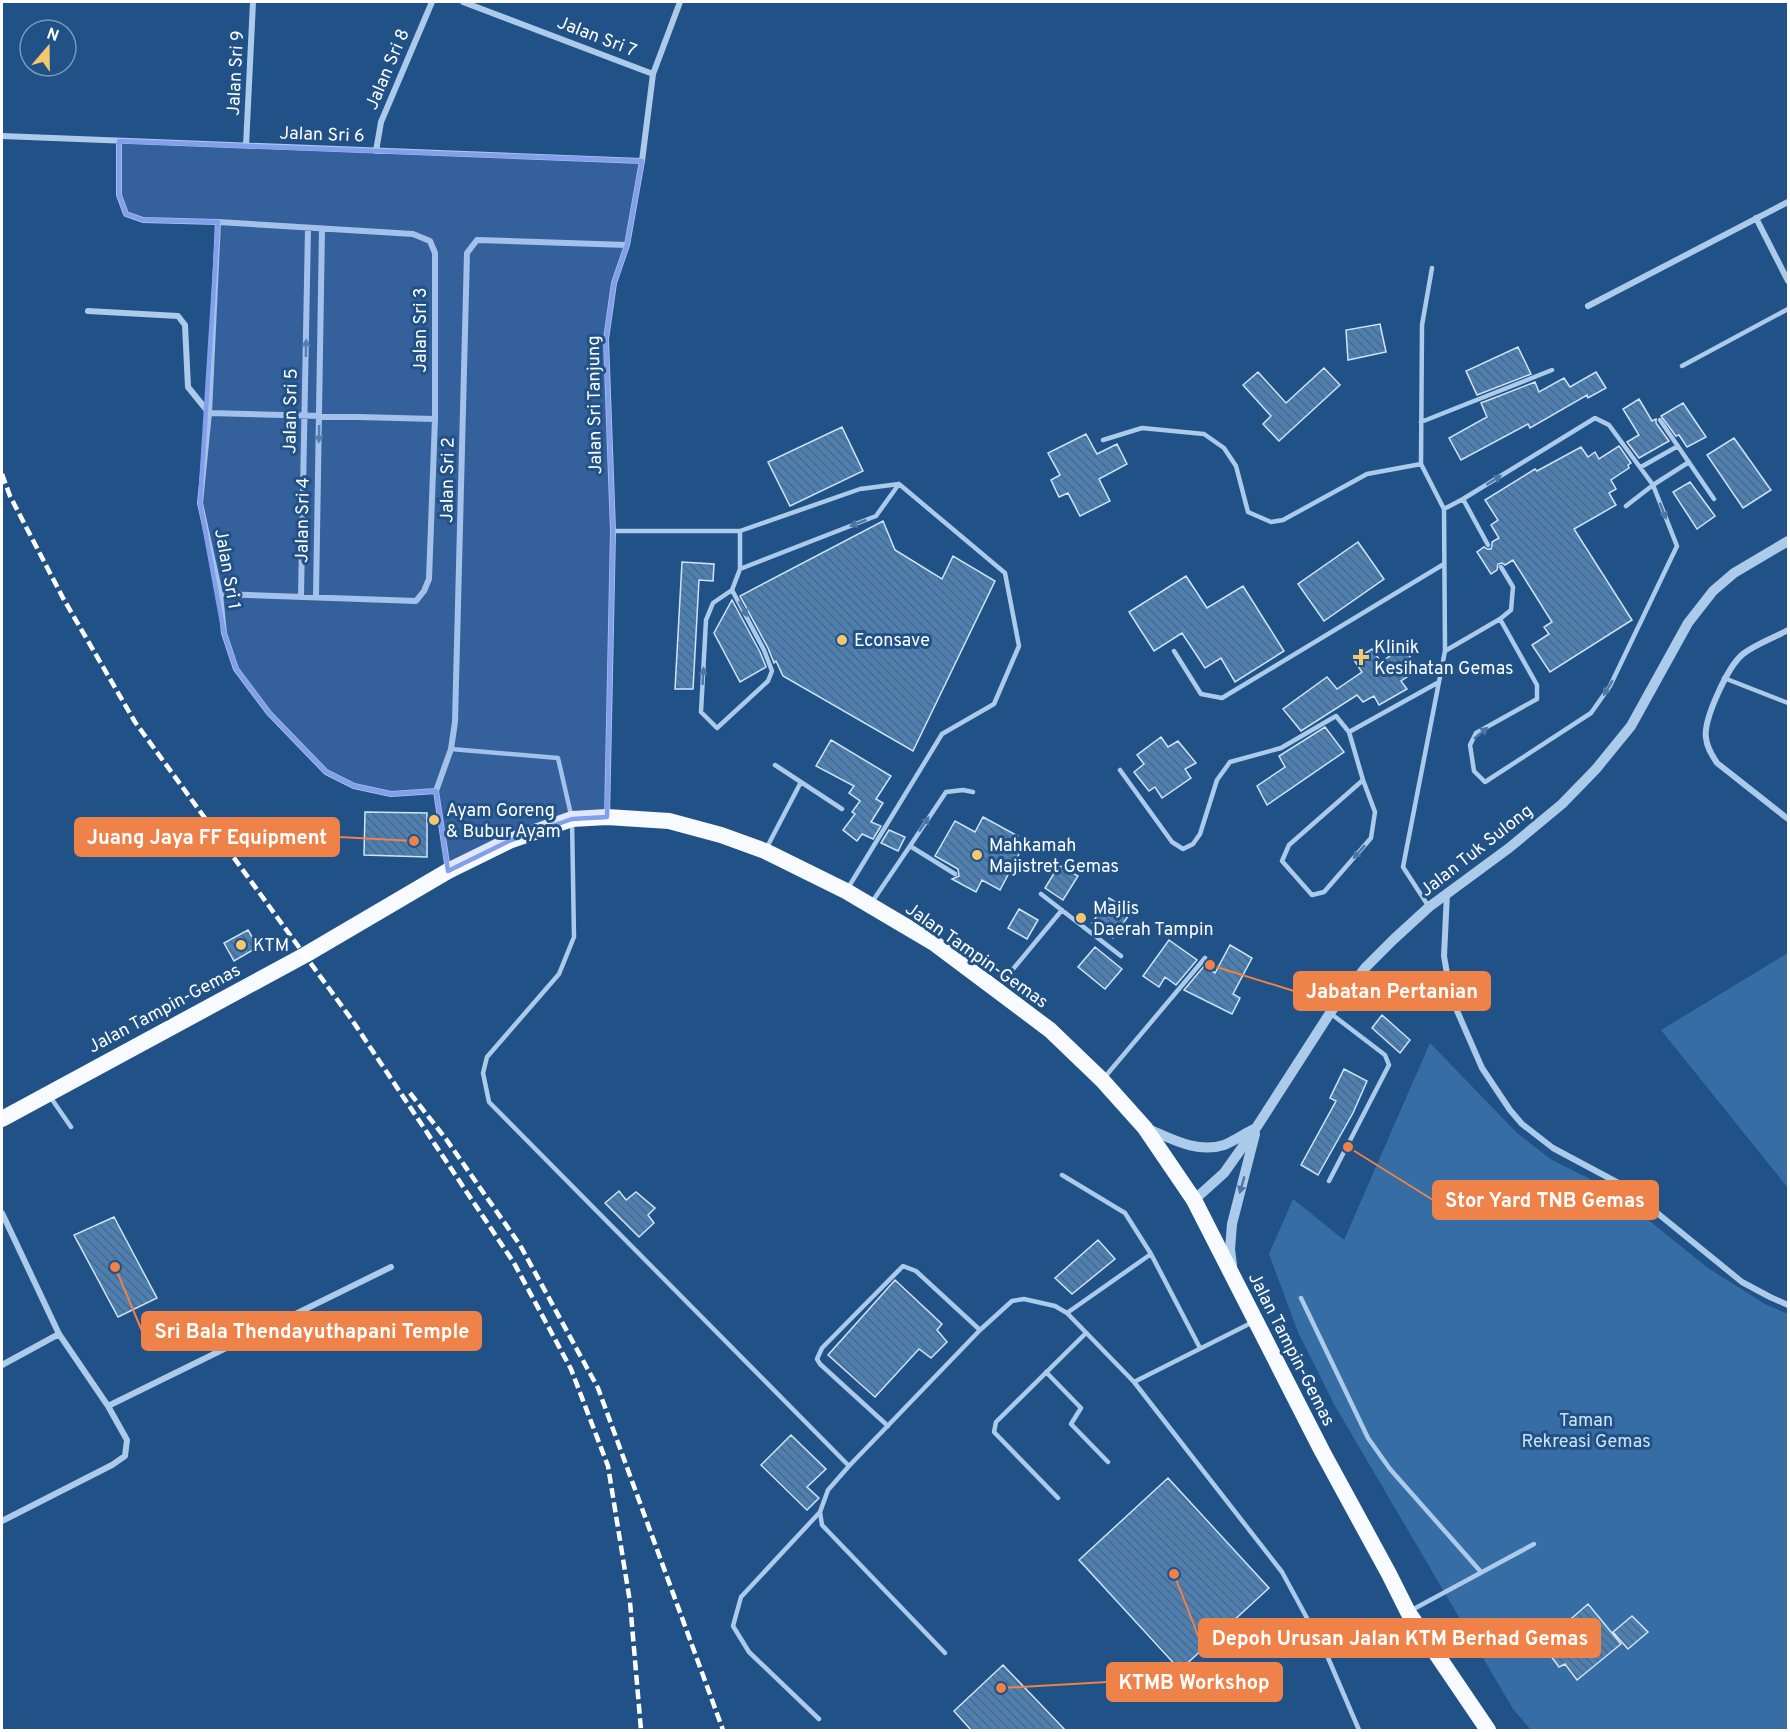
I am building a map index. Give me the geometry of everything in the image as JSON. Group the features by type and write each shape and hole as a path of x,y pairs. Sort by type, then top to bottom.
{"highway":[{"name":"Jalan Tampin-Gemas","path":"2,1119 305,955 448,870 509,841 572,819 607,817 669,822 721,835 765,851 870,904 934,944 996,989 1050,1030 1102,1080 1145,1128 1194,1200 1322,1451 1408,1612 1488,1731"}],"street":[{"name":"Jalan Sri 9","path":"246,146 253,2"},
{"name":"Jalan Sri 8","path":"376,151 381,122 432,2"},
{"name":"Jalan Sri 7","path":"463,2 653,74"},
{"name":"Jalan Sri Tanjung","path":"607,817 613,531 606,339 614,283 627,245 642,161 653,74 680,2"},
{"name":"Jalan Sri 6","path":"2,136 642,161"},
{"name":"Jalan Sri 3","path":"119,141 119,195 126,214 143,220 218,222 413,234 430,241 435,253 435,419 429,579 424,591 416,601 220,594"},
{"path":"1588,306 1788,202"},
{"path":"1756,219 1788,281"},
{"name":"Jalan Sri 1","path":"218,222 209,413 200,503 220,594 224,633 236,669 268,713 326,772 354,786 391,794 436,791"},
{"name":"Jalan Sri 5","path":"301,596 308,228"},
{"name":"Jalan Sri 4","path":"316,596 322,228"},
{"name":"Jalan Sri 2","path":"448,870 436,791 451,749 455,722 467,253 477,240 627,245"},
{"path":"88,311 178,316 185,325 188,387 209,413 435,419"},
{"name":"Jalan Tuk Sulong","path":"1194,1200 1224,1173 1256,1128 1330,1013 1365,968 1429,908 1509,848 1553,811 1589,776 1631,726 1688,623 1713,591 1734,573 1788,541"},
{"path":"1788,630 1743,655 1733,665 1724,678 1707,723 1705,736 1717,763 1788,819"},
{"path":"1448,892 1444,956 1451,997 1482,1068 1510,1110 1522,1124 1553,1148 1624,1186 1742,1282 1788,1305"},
{"path":"1145,1128 1192,1147 1224,1145 1256,1128"},
{"path":"1234,1277 1230,1236 1256,1128"},
{"path":"2,1213 59,1334 108,1406 127,1440 125,1456 2,1521"},
{"path":"108,1406 391,1267"},
{"path":"2,1365 59,1334"}],"lane":[{"path":"1429,908 1403,867 1445,651 1444,509 1422,464 1422,324 1432,268"},
{"path":"1682,366 1788,309"},
{"path":"1421,422 1552,370"},
{"path":"1444,509 1595,418 1609,425 1653,485 1677,546 1610,686 1591,713 1485,782 1474,771 1470,746 1476,733 1536,699 1537,685 1500,619"},
{"path":"1660,420 1714,499"},
{"path":"1103,440 1142,428 1204,434 1224,448 1236,466 1248,512 1271,522 1283,520 1367,474 1422,464"},
{"path":"1641,467 1678,446"},
{"path":"1626,506 1689,462"},
{"path":"613,531 740,531 860,489 899,484 1005,573 1019,646 994,704 942,734 846,891"},
{"path":"740,568 876,516 899,484"},
{"path":"1463,499 1488,545"},
{"path":"732,590 764,650 772,671 768,681 717,728 701,712 706,620 712,603 732,590 740,568 740,531"},
{"path":"1173,651 1201,694 1222,698 1444,564"},
{"path":"1445,651 1500,619 1511,610 1513,587 1501,567"},
{"path":"1724,678 1788,703"},
{"path":"1349,732 1439,682"},
{"path":"1120,770 1172,842 1183,849 1193,844 1200,834 1217,780 1230,762 1281,748 1336,716 1349,732 1363,780 1376,812 1371,838 1324,892 1312,895 1282,861 1289,845 1363,780"},
{"path":"451,749 558,758 572,819 574,937 559,974 487,1057 483,1073 489,1102 849,1466"},
{"path":"775,765 842,809"},
{"path":"765,851 801,782"},
{"path":"870,904 946,792 963,790 973,792"},
{"path":"910,846 955,874"},
{"path":"1041,894 1121,956"},
{"path":"996,989 1062,910"},
{"path":"1102,1080 1205,958"},
{"path":"1329,1181 1389,1065 1385,1055 1330,1013"},
{"path":"48,1093 71,1127"},
{"path":"1062,1175 1125,1213 1150,1254 1200,1348"},
{"path":"1066,1313 1150,1254"},
{"path":"888,1425 820,1364 818,1359 822,1348 903,1266 916,1271 980,1330"},
{"path":"1301,1298 1368,1438 1390,1469 1481,1572"},
{"path":"819,1719 749,1652 733,1626 741,1598 820,1512 828,1490 849,1466 980,1330 1012,1301 1024,1299 1055,1305 1066,1313 1134,1382 1282,1572 1326,1653 1359,1731"},
{"path":"1134,1382 1255,1320"},
{"path":"1058,1498 994,1432 996,1422 1086,1332"},
{"path":"1046,1372 1081,1408 1071,1424 1108,1462"},
{"path":"820,1512 822,1525 945,1653"},
{"path":"1408,1612 1534,1544"}],"highlighted area":[{"path":"119,141 642,161 627,245 614,283 606,339 613,531 607,817 572,819 509,841 448,871 436,791 391,794 354,786 326,772 269,713 236,669 224,633 200,503 218,222 143,220 126,214 119,195"}],"green space":[{"path":"1788,953 1788,1188 1661,1030"},
{"name":"Taman Rekreasi Gemas","path":"1430,1043 1517,1133 1552,1160 1588,1178 1631,1206 1708,1268 1765,1304 1788,1314 1788,1730 1531,1730 1513,1709 1335,1406 1298,1332 1269,1254 1293,1199 1344,1240"}],"building":[{"path":"1380,324 1386,352 1348,360 1346,330"},
{"path":"1518,347 1531,374 1477,395 1466,371"},
{"path":"1324,368 1340,385 1279,441 1263,424 1271,416 1243,385 1258,372 1286,403"},
{"path":"1596,372 1606,388 1588,398 1587,395 1530,428 1528,424 1461,460 1449,438 1487,417 1481,403 1535,382 1539,392 1564,378 1570,387"},
{"path":"1639,399 1652,421 1656,419 1656,423 1669,441 1639,458 1627,442 1639,435 1623,409"},
{"path":"1683,403 1706,437 1687,447 1661,416"},
{"path":"842,427 863,471 790,506 768,462"},
{"path":"1086,434 1097,454 1117,444 1127,464 1099,479 1110,501 1080,516 1068,493 1059,497 1051,480 1060,475 1048,453"},
{"path":"1734,438 1771,490 1743,508 1707,455"},
{"path":"1619,446 1631,463 1628,465 1629,468 1611,480 1616,489 1609,493 1616,505 1574,529 1632,620 1550,672 1532,645 1549,634 1544,627 1552,622 1513,560 1505,565 1498,564 1497,570 1491,574 1477,552 1484,547 1491,549 1492,542 1499,538 1491,525 1498,520 1485,500 1535,469 1537,471 1581,447 1588,457 1595,452 1599,459"},
{"path":"1690,482 1715,516 1697,529 1673,492"},
{"name":"Econsave","path":"883,521 895,550 942,579 953,556 995,581 913,751 783,676 740,596"},
{"path":"1358,542 1384,579 1324,621 1298,584"},
{"path":"682,562 714,564 713,581 699,580 693,689 675,689"},
{"path":"1186,576 1207,608 1243,586 1284,651 1235,682 1221,658 1205,668 1182,633 1154,651 1129,612"},
{"path":"732,600 766,667 740,682 714,633"},
{"path":"1403,647 1419,669 1401,681 1407,689 1379,705 1374,696 1363,702 1357,695 1301,731 1283,709 1327,677 1337,689 1362,672 1354,660 1372,649 1381,662"},
{"path":"1325,727 1344,752 1267,805 1257,786 1285,767 1279,756"},
{"path":"1161,737 1168,747 1178,741 1196,763 1185,769 1191,778 1162,798 1155,787 1149,791 1134,772 1144,764 1137,755"},
{"path":"831,740 891,776 876,799 883,803 871,822 881,826 873,839 862,834 857,841 843,830 855,814 852,812 860,801 849,793 854,786 816,766"},
{"path":"365,812 427,813 427,857 364,855"},
{"name":"Mahkamah Majistret Gemas","path":"983,817 1018,836 1011,850 1019,854 1000,890 982,880 976,892 952,879 959,876 958,869 935,856 955,821 975,832"},
{"path":"889,830 905,837 898,851 881,843"},
{"path":"1059,865 1078,876 1063,900 1045,888"},
{"path":"1109,898 1131,912 1113,938 1092,923"},
{"path":"1019,909 1038,920 1027,939 1008,928"},
{"name":"KTM","path":"248,930 258,947 234,961 224,943"},
{"path":"1169,940 1197,960 1176,985 1165,977 1159,987 1143,976"},
{"path":"1230,945 1252,958 1233,994 1240,998 1232,1014 1184,990 1205,965 1215,973"},
{"path":"1095,947 1122,969 1105,989 1078,967"},
{"path":"1382,1015 1410,1040 1400,1053 1372,1028"},
{"path":"1344,1069 1367,1081 1353,1113 1318,1175 1301,1165 1336,1101 1330,1098"},
{"path":"619,1191 626,1200 636,1192 655,1208 648,1215 654,1223 639,1237 605,1203"},
{"path":"114,1217 157,1298 118,1317 74,1235"},
{"path":"1098,1240 1115,1259 1072,1294 1055,1278"},
{"path":"895,1280 942,1324 937,1330 947,1342 931,1358 919,1349 875,1397 828,1355"},
{"path":"791,1435 826,1469 807,1487 819,1498 807,1510 761,1465"},
{"path":"1168,1478 1269,1588 1180,1670 1079,1560"},
{"path":"1588,1604 1621,1644 1577,1680 1565,1664 1559,1667 1542,1644"},
{"path":"1632,1616 1648,1632 1628,1649 1613,1632"},
{"path":"1003,1665 1066,1731 972,1731 954,1711"}],"railway":[{"path":"2,474 10,496 63,598 135,722 352,1020 514,1263 571,1369 608,1466 630,1602 641,1730"},
{"path":"410,1093 446,1139 520,1245 598,1388 723,1730"}],"place":[{"name":"Econsave","path":"842,640"},
{"name":"Klinik Kesihatan Gemas","path":"1361,657"},
{"name":"Ayam Goreng & Bubur Ayam","path":"434,820"},
{"name":"Juang Jaya FF Equipment","path":"414,841"},
{"name":"Mahkamah Majistret Gemas","path":"977,855"},
{"name":"Majlis Daerah Tampin","path":"1081,918"},
{"name":"KTM","path":"241,945"},
{"name":"Jabatan Pertanian","path":"1210,965"},
{"name":"Stor Yard TNB Gemas","path":"1348,1147"},
{"name":"Sri Bala Thendayuthapani Temple","path":"115,1267"},
{"name":"Depoh Urusan Jalan KTM Berhad Gemas","path":"1174,1574"},
{"name":"KTMB Workshop","path":"1001,1688"}]}
